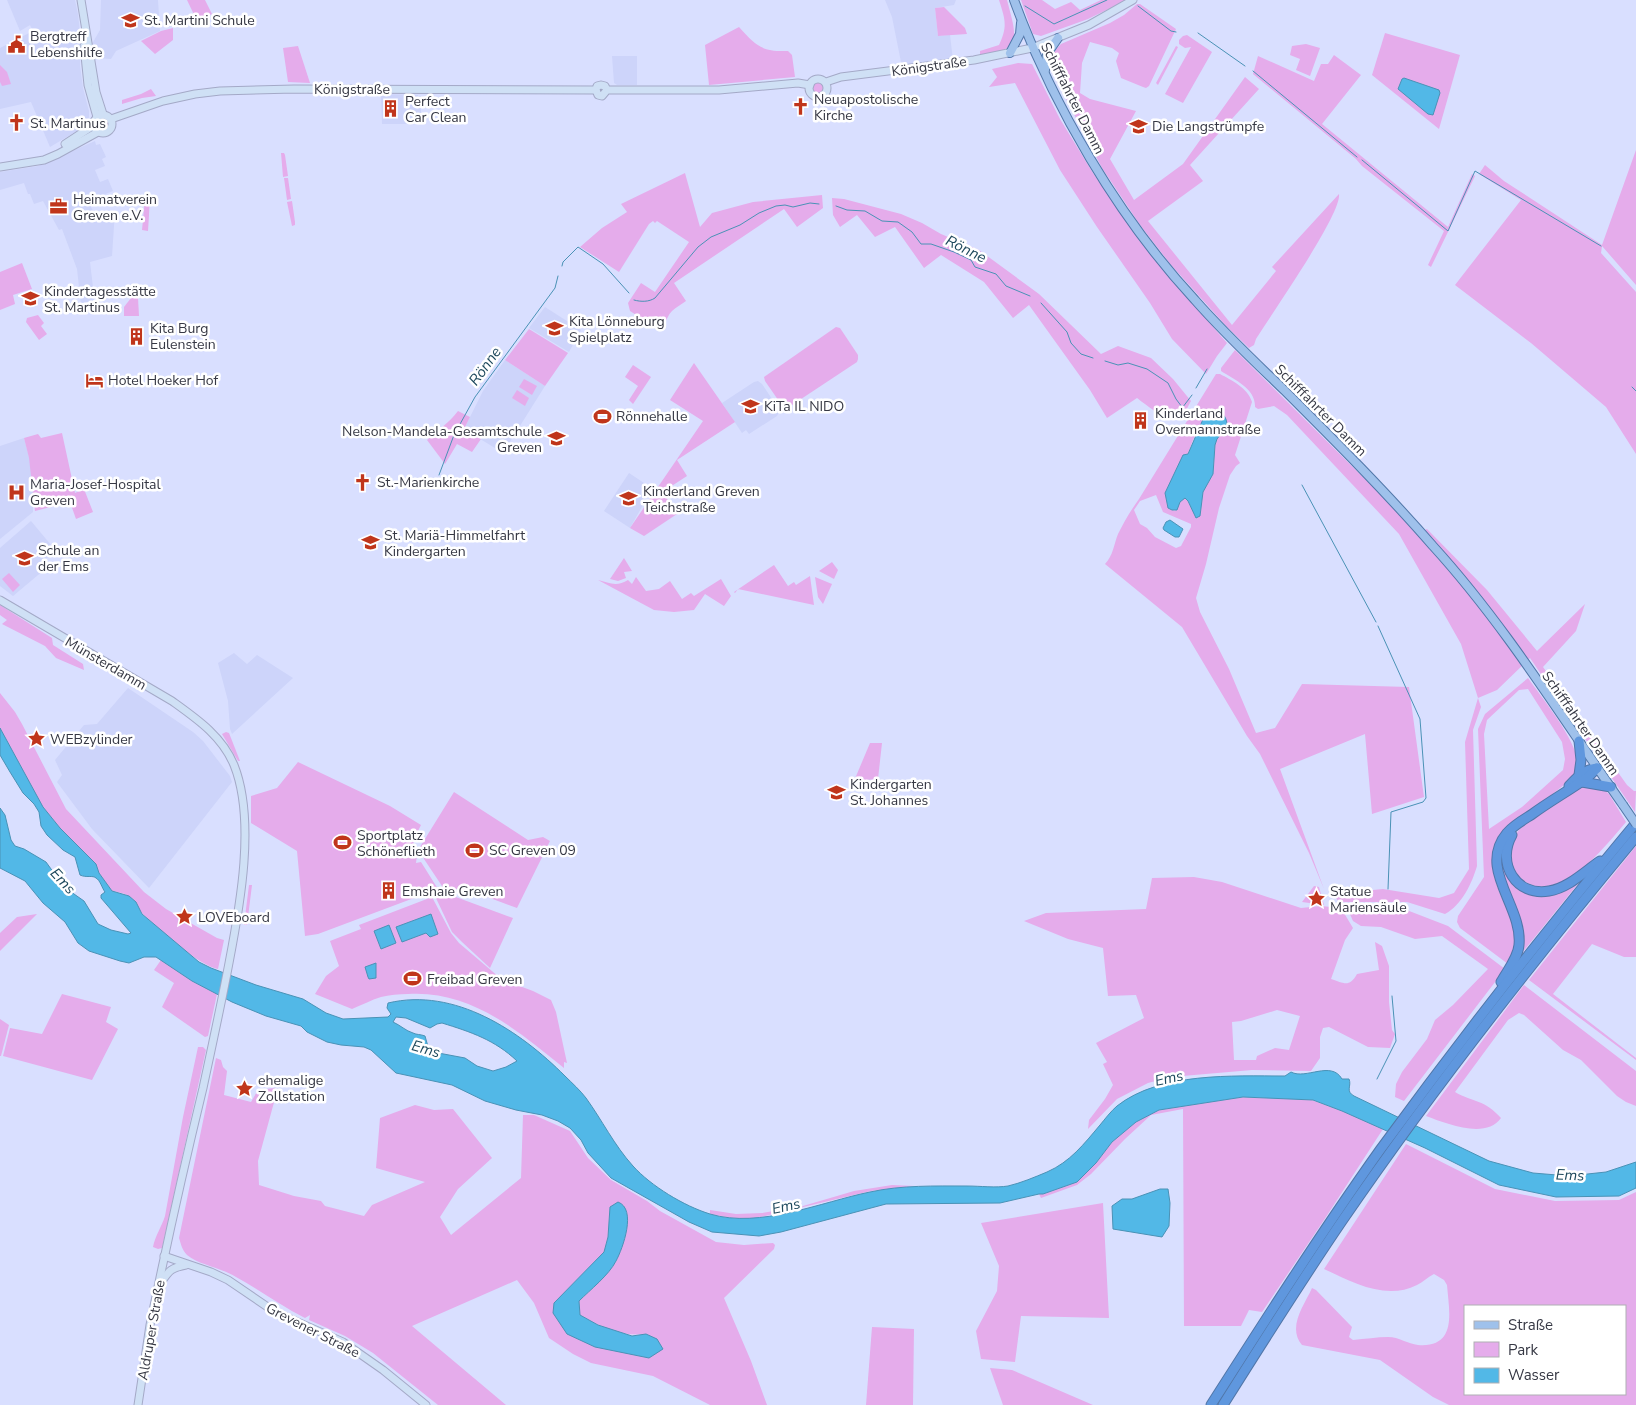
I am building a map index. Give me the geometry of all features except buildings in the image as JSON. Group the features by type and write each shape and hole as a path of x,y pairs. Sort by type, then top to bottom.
{"highway":[{"path":"1579,741 1580,778"},
{"path":"1487,1008 1518,952 1518,924 1499,877 1497,859 1500,845 1514,826 1562,793 1586,771 1597,768"},
{"path":"1580,778 1611,787"},
{"path":"1522,821 1508,841 1505,857 1506,865 1513,877 1525,887 1541,891 1557,888 1609,855"},
{"path":"1223,1405 1274,1314 1380,1151 1487,1008 1636,823"},
{"path":"1211,1405 1274,1314 1426,1104 1557,933 1636,837"}],"main road":[{"name":"Schifffahrter Damm","path":"1014,0 1032,48 1096,169 1131,221 1194,299 1389,496 1448,562 1497,624 1636,823"},
{"path":"1010,53 1020,34 1021,18"},
{"path":"1045,72 1047,54 1058,38"}],"street":[{"path":"0,167 26,164 43,158 96,128 100,115 88,86 85,64 85,26 81,0"},
{"name":"Königstraße","path":"826,82 826,92 820,96 815,96 811,93 810,85 817,79 826,82 841,77 954,63 1032,48 1089,25 1133,0"},
{"name":"Königstraße","path":"112,119 164,101 220,91 353,89 596,90 597,86 601,84 607,90 719,90 798,83 810,85"},
{"path":"96,128 106,133 112,125 112,119 100,115"},
{"name":"Münsterdamm","path":"0,600 172,701 209,729 230,756 240,783 245,840 243,881 220,1009"},
{"name":"Aldruper Straße","path":"138,1405 164,1256 220,1009"},
{"name":"Grevener Straße","path":"164,1256 228,1280 275,1312 344,1342 376,1364 426,1405"},
{"path":"158,1287 174,1267 189,1265"}],"shaded area":[{"path":"7,0 75,0 81,41 80,65 89,117 87,125 50,147 31,102 0,109 0,48 33,31 30,25 20,31"},
{"name":"St. Martini Schule","path":"101,0 158,0 160,31 116,51 111,59 95,58 92,44 100,30"},
{"path":"885,0 956,0 954,5 935,8 938,36 950,35 953,60 902,67 892,17"},
{"path":"612,56 637,56 637,85 617,85 614,83"},
{"path":"381,94 418,95 418,98 421,99 421,124 382,124"},
{"path":"95,141 96,145 100,144 106,157 102,159 105,166 95,170 100,182 108,179 113,191 88,201 97,219 115,211 112,256 90,262 95,304 81,305 77,269 62,229 59,230 43,201 34,204 24,183 0,190 0,172 38,166"},
{"name":"Kita Lönneburg Spielplatz","path":"545,307 581,330 569,352 529,328"},
{"path":"505,360 545,386 503,453 464,429 483,391"},
{"name":"KiTa IL NIDO","path":"758,381 762,384 779,412 777,416 749,434 746,430 742,433 722,403"},
{"name":"Maria-Josef-Hospital Greven","path":"24,438 33,472 33,512 0,539 0,446"},
{"name":"Kinderland Greven Teichstraße","path":"629,473 650,487 653,487 630,528 604,511"},
{"name":"Schule an der Ems","path":"31,521 56,551 39,564 44,570 13,596 0,586 0,548"},
{"path":"234,653 247,664 257,655 293,678 232,734 228,701 218,663"},
{"path":"128,688 193,732 203,741 230,776 232,782 149,888 92,829 57,782 62,775 55,760 84,725 97,724"}],"green space":[{"path":"187,0 205,0 212,14 197,21"},
{"path":"999,0 1007,0 1013,23 1013,39 1004,50 980,56 980,51 999,45 1004,33 1005,22"},
{"path":"1021,0 1042,0 1055,9 1071,2 1080,10 1101,0 1127,0 1088,19 1041,36 1033,34"},
{"path":"1137,4 1140,4 1176,29 1149,86 1146,88 1121,78 1116,61 1119,53 1112,48 1090,42 1082,63 1080,93 1090,99 1136,111 1110,159 1134,200 1183,164 1245,77 1259,89 1190,165 1203,181 1148,221 1232,325 1276,271 1272,267 1339,194 1337,205 1318,243 1254,345 1249,348 1227,327 1171,265 1140,225 1102,168 1052,72 1052,57 1061,44 1110,23 1124,15"},
{"path":"944,7 965,28 967,34 938,36 935,8"},
{"path":"739,27 750,39 766,49 788,51 792,55 795,77 709,85 705,45"},
{"path":"173,28 173,40 155,54 141,41 161,31"},
{"path":"1385,33 1460,55 1439,129 1372,75"},
{"path":"1187,35 1212,52 1183,103 1165,94 1191,47 1185,48 1179,44 1179,40"},
{"path":"1306,44 1320,48 1310,76 1296,70 1300,59 1290,55 1292,46"},
{"path":"298,46 310,83 288,82 283,48"},
{"path":"1176,46 1178,47 1158,85 1156,83"},
{"path":"1334,55 1361,75 1322,124 1448,227 1472,174 1475,176 1431,267 1428,265 1444,231 1362,166 1253,74 1258,56 1314,81 1321,64 1328,64"},
{"path":"1018,63 1032,64 1060,119 1093,173 1149,253 1227,343 1206,374 1172,339 1150,303 1097,227 1060,170 1015,83 989,87 997,77 992,69"},
{"path":"0,65 7,72 11,84 2,86 0,82"},
{"path":"817,82 821,82 825,88 821,94 817,94 813,90 813,86"},
{"path":"151,89 156,96 122,104 122,100"},
{"path":"103,118 109,124 103,130 97,124"},
{"path":"1636,150 1636,285 1602,246 1601,253 1636,292 1636,454 1606,407 1531,343 1455,285 1521,200 1479,174 1485,165 1504,181 1602,245"},
{"path":"281,153 285,155 288,176 283,177"},
{"path":"685,173 700,227 712,213 753,202 822,195 823,208 797,227 784,209 674,283 686,301 672,311 664,324 655,327 630,311 628,303 641,283 655,292 689,242 657,221 655,223 653,221 649,224 619,272 580,247 602,228 627,212 621,204"},
{"path":"284,178 288,178 291,199 287,200"},
{"path":"145,198 150,198 148,231 142,230"},
{"path":"832,198 844,199 901,214 979,250 1039,294 1101,354 1118,346 1151,358 1173,379 1191,401 1184,414 1177,420 1172,420 1159,414 1137,398 1107,418 1090,390 1029,305 1013,318 984,282 941,255 924,268 895,227 875,237 857,215 840,227 833,215"},
{"path":"292,201 295,225 292,226 287,202"},
{"path":"22,263 32,289 13,295 15,304 0,310 0,272"},
{"path":"131,298 138,298 139,316 124,316 124,307"},
{"path":"38,315 44,323 41,326 47,334 39,340 26,322 27,318"},
{"path":"836,327 840,328 858,355 857,362 789,407 783,407 764,377"},
{"path":"529,329 568,353 545,386 505,360"},
{"path":"1235,350 1388,502 1416,534 1427,529 1487,590 1537,651 1585,604 1576,631 1543,667 1627,785 1636,791 1635,812 1530,658 1497,690 1478,698 1461,644 1399,534 1287,415 1274,406 1258,409 1255,407 1252,395 1248,390 1221,371 1221,368"},
{"path":"694,363 735,422 677,460 687,476 667,489 665,493 677,514 644,536 630,528 703,421 670,400"},
{"path":"633,365 651,377 633,404 629,400 638,386 625,377"},
{"path":"1216,374 1220,374 1239,385 1252,402 1235,455 1240,463 1230,475 1219,508 1196,598 1200,612 1229,669 1256,733 1275,728 1302,684 1409,687 1424,797 1372,814 1365,734 1280,769 1324,889 1309,853 1260,754 1247,736 1182,627 1105,564 1112,554 1120,530","holes":["1206,414 1227,426 1217,439 1213,474 1203,492 1200,516 1196,518 1185,498 1182,499 1175,511 1168,508 1193,440","1156,495 1163,512 1191,524 1181,546 1176,548 1155,537 1147,528 1140,524 1134,510 1140,501"]},
{"path":"524,379 537,386 532,395 519,387"},
{"path":"517,390 529,398 525,406 512,398"},
{"path":"458,411 470,417 464,429 481,439 472,452 457,444 445,464 427,440"},
{"path":"62,433 75,493 84,489 93,512 76,519 70,502 35,511 29,458 24,438 38,434 41,438"},
{"path":"624,558 632,571 624,572 626,578 618,581 610,579"},
{"path":"832,562 838,570 834,579 819,571"},
{"path":"774,565 788,586 794,582 796,585 810,576 814,605 738,589"},
{"path":"9,573 20,585 13,592 2,579"},
{"path":"636,577 646,591 659,589 670,581 682,599 691,593 694,596 721,579 731,596 724,606 705,594 694,610 674,612 654,610 598,580 617,584 628,580 632,584"},
{"path":"815,577 832,584 823,604 818,597"},
{"path":"0,605 52,638 53,645 83,664 84,670 56,658 45,646 2,624 7,620 0,615"},
{"path":"1528,678 1568,736 1577,761 1577,770 1574,775 1510,826 1499,839 1494,850 1493,871 1495,879 1516,936 1515,949 1508,964 1460,928 1457,922 1458,916 1484,877 1478,729 1485,714","holes":["1528,689 1562,742 1565,759 1563,770 1522,807 1489,829 1484,734 1487,720 1519,690"]},
{"path":"0,693 22,724 66,809 144,892 166,909 217,938 224,940 218,969 200,961 169,938 142,913 136,903 128,896 112,891 99,873 96,864 60,828 43,807 0,728"},
{"path":"1478,698 1481,707 1473,730 1477,866 1469,886 1461,899 1445,914 1407,902 1339,902 1333,894 1383,889 1439,898 1454,893 1469,869 1465,742"},
{"path":"229,733 240,761 238,761 222,734"},
{"path":"870,743 882,743 878,779 854,781"},
{"name":"Sportplatz Schöneflieth","path":"298,762 390,806 421,825 413,841 417,855 416,863 421,862 438,889 318,934 305,936 297,851 251,823 251,796 277,788"},
{"path":"1579,787 1602,788 1609,794 1626,822 1595,857 1568,880 1546,887 1534,886 1524,881 1511,864 1509,853 1512,841 1519,830 1548,807"},
{"path":"454,792 528,840 543,837 550,841 517,908 466,889 444,889 424,859 420,847"},
{"path":"1511,832 1508,873 1541,894 1590,869 1518,958 1521,950 1498,863"},
{"path":"1636,846 1636,957 1624,957 1592,944 1553,994 1636,1058 1636,1060 1529,980"},
{"path":"1194,877 1222,882 1301,908 1321,906 1341,908 1353,928 1345,940 1331,979 1349,983 1357,974 1379,970 1375,942 1382,946 1389,966 1389,1002 1392,1030 1395,1034 1390,1048 1368,1047 1329,1027 1323,1028 1320,1037 1320,1058 1311,1071 1252,1070 1171,1077 1148,1083 1117,1099 1088,1129 1089,1120 1113,1085 1103,1064 1107,1062 1096,1043 1144,1018 1136,995 1108,996 1103,948 1068,939 1024,921 1046,913 1146,909 1152,878","holes":["1277,1010 1300,1016 1289,1050 1275,1048 1257,1056 1256,1060 1234,1060 1232,1022"]},
{"path":"249,885 252,885 247,925 244,925"},
{"path":"1314,886 1319,887 1324,905 1302,902"},
{"path":"445,893 513,918 490,968 452,932 435,896"},
{"name":"Freibad Greven","path":"432,897 451,933 459,943 506,983 508,983 506,981 533,991 551,1000 556,1012 567,1063 564,1062 564,1068 511,1027 473,1006 452,999 431,995 384,996 352,1009 315,994 326,976 339,966 330,941 361,929 359,925"},
{"path":"1351,908 1404,909 1448,926 1505,969 1404,1101 1395,1097 1396,1084 1402,1072 1427,1039 1435,1020 1453,1005 1488,969 1442,936 1415,939 1381,927 1361,926 1353,921 1349,912"},
{"path":"37,914 0,951 0,933 17,917"},
{"path":"161,960 192,981 217,994 208,1036 205,1037 162,1007 174,983 154,970"},
{"path":"1524,985 1636,1071 1636,1106 1617,1096 1581,1060 1563,1050 1524,1015 1519,1013 1508,1020 1455,1092 1484,1104 1501,1118 1494,1125 1476,1129 1454,1126 1426,1116"},
{"path":"62,994 111,1007 106,1022 118,1029 92,1080 3,1056 10,1028 42,1034"},
{"path":"0,1019 9,1025 1,1056 0,1056"},
{"path":"198,1047 203,1047 206,1050 162,1248 158,1249 153,1247 165,1216"},
{"path":"216,1058 221,1060 223,1067 227,1071 224,1095 251,1102 258,1090 275,1088 276,1095 258,1161 259,1185 294,1196 321,1201 325,1206 364,1216 372,1205 425,1182 376,1168 380,1118 415,1105 434,1110 453,1109 492,1158 458,1189 440,1217 451,1235 521,1178 523,1115 534,1115 570,1131 588,1158 611,1180 647,1201 660,1211 716,1242 744,1245 773,1243 775,1245 774,1249 724,1298 751,1361 767,1405 710,1405 653,1376 591,1363 573,1354 549,1338 534,1303 517,1280 412,1326 506,1405 438,1405 373,1353 345,1336 309,1320 310,1315 305,1318 230,1274 187,1255 179,1238","holes":["610,1207 626,1231 616,1262 579,1301 580,1315 612,1330 628,1334 646,1334 595,1347 554,1303 604,1252 608,1237"]},
{"path":"1243,1097 1312,1100 1383,1129 1262,1312 1249,1310 1241,1326 1184,1326 1183,1109 1151,1115 1091,1174 1077,1185 1041,1198 1039,1194 1077,1182 1096,1163 1112,1142 1136,1122 1159,1110"},
{"path":"1406,1144 1495,1189 1555,1201 1619,1200 1636,1192 1636,1405 1449,1405 1433,1397 1380,1360 1302,1345 1296,1331 1296,1324 1301,1309 1312,1288 1352,1327 1349,1337 1353,1340 1388,1337 1418,1345 1440,1341 1445,1334 1449,1316 1447,1285 1444,1280 1434,1274 1417,1285 1393,1291 1369,1288 1324,1269"},
{"path":"892,1185 915,1186 871,1191 752,1219 730,1218 710,1214 710,1210 736,1214 762,1213 803,1206 854,1191"},
{"path":"1103,1203 1109,1318 1021,1316 1015,1362 981,1359 976,1331 997,1291 999,1266 981,1223"},
{"path":"872,1327 914,1329 913,1405 866,1405"},
{"path":"990,1368 1012,1370 1093,1405 1003,1405"}],"water":[{"path":"1404,78 1439,90 1440,93 1433,115 1428,114 1398,89"},
{"path":"1211,411 1223,414 1227,426 1217,439 1213,474 1203,492 1200,516 1196,518 1185,498 1180,502 1177,510 1168,508 1165,493 1183,455 1188,454 1204,417"},
{"path":"1170,520 1183,529 1179,537 1175,537 1164,530 1166,522"},
{"name":"Ems","path":"0,728 43,807 60,828 96,864 99,873 112,891 129,896 136,902 142,914 199,962 256,985 303,999 326,1013 343,1019 388,1017 391,1014 387,1008 388,1003 413,1000 438,1001 462,1007 485,1017 528,1043 576,1087 586,1098 620,1150 649,1181 690,1206 710,1214 729,1218 770,1216 851,1196 894,1188 1008,1186 1047,1172 1063,1163 1082,1146 1117,1106 1134,1095 1154,1087 1198,1078 1285,1076 1291,1072 1304,1074 1325,1071 1331,1071 1342,1079 1349,1079 1349,1090 1354,1096 1489,1161 1533,1173 1569,1176 1606,1172 1636,1162 1636,1188 1619,1196 1556,1197 1499,1185 1425,1148 1313,1100 1243,1097 1159,1110 1136,1122 1112,1142 1096,1163 1077,1182 1043,1194 1000,1203 886,1204 759,1236 712,1232 689,1222 611,1178 588,1153 581,1140 570,1128 558,1121 542,1115 485,1101 452,1085 396,1073 371,1050 364,1047 327,1042 307,1032 301,1026 266,1016 232,1002 192,981 156,957 144,957 129,963 89,951 78,943 65,922 43,903 25,881 0,868 0,808 5,815 11,840 15,846 46,862 64,887 84,901 98,924 111,930 131,933 101,898 101,895 105,892 99,880 95,877 80,875 75,857 63,850 47,835 41,826 39,812 23,793 0,755","holes":["396,1017 406,1018 430,1028 442,1023 473,1033 500,1047 517,1061 493,1071 477,1066 465,1058 433,1052 429,1050 425,1036 410,1032 393,1022"]},
{"path":"431,914 438,934 430,937 426,933 402,942 396,927"},
{"path":"389,925 396,943 381,949 374,931"},
{"path":"376,963 376,978 369,979 365,967"},
{"path":"1160,1189 1168,1189 1170,1203 1169,1226 1162,1237 1113,1229 1112,1206 1122,1199 1132,1199"},
{"path":"618,1202 624,1206 628,1220 622,1247 609,1272 579,1301 580,1315 598,1325 632,1336 646,1334 657,1339 663,1349 649,1358 595,1347 567,1334 553,1313 554,1303 604,1252 608,1237 610,1207"}],"waterway":[{"path":"1025,6 1054,24 1107,0"},
{"path":"1138,6 1171,31 1176,32"},
{"path":"1198,33 1245,66"},
{"path":"1253,71 1357,157"},
{"path":"1362,160 1448,231 1475,171 1601,246"},
{"name":"Rönne","path":"634,300 645,301 655,298 698,247 711,237 740,225 759,213 776,206 785,205 793,207 810,203 819,204"},
{"name":"Rönne","path":"836,206 847,210 865,211 882,221 898,222 912,232 921,244 931,244 971,260 975,267 996,274 1006,286 1030,296"},
{"name":"Rönne","path":"562,266 563,262 578,247 603,264 629,293"},
{"name":"Rönne","path":"439,475 454,435 475,397 555,288 558,276"},
{"name":"Rönne","path":"1041,303 1067,332 1071,343 1081,354 1093,358"},
{"name":"Rönne","path":"1105,361 1118,365 1128,363 1147,369 1168,383 1182,407"},
{"name":"Rönne","path":"1196,388 1207,369"},
{"path":"1632,387 1636,391"},
{"name":"Rönne","path":"1176,416 1192,395"},
{"path":"1302,485 1376,622"},
{"path":"1378,626 1420,719 1426,798 1423,802 1391,812 1388,889"},
{"path":"1377,1079 1396,1041 1392,996"}],"place":[{"name":"St. Martini Schule","path":"130,20"},
{"name":"Bergtreff Lebenshilfe","path":"16,44"},
{"name":"Neuapostolische Kirche","path":"800,107"},
{"name":"Perfect Car Clean","path":"391,109"},
{"name":"St. Martinus","path":"16,123"},
{"name":"Die Langstrümpfe","path":"1138,126"},
{"name":"Heimatverein Greven e.V.","path":"59,207"},
{"name":"Kindertagesstätte St. Martinus","path":"30,299"},
{"name":"Kita Lönneburg Spielplatz","path":"555,329"},
{"name":"Kita Burg Eulenstein","path":"136,336"},
{"name":"Hotel Hoeker Hof","path":"94,380"},
{"name":"KiTa IL NIDO","path":"750,406"},
{"name":"Rönnehalle","path":"602,416"},
{"name":"Kinderland Overmannstraße","path":"1141,421"},
{"name":"Nelson-Mandela-Gesamtschule Greven","path":"556,439"},
{"name":"St.-Marienkirche","path":"363,482"},
{"name":"Maria-Josef-Hospital Greven","path":"16,492"},
{"name":"Kinderland Greven Teichstraße","path":"629,499"},
{"name":"St. Mariä-Himmelfahrt Kindergarten","path":"370,543"},
{"name":"Schule an der Ems","path":"24,558"},
{"name":"WEBzylinder","path":"36,739"},
{"name":"Kindergarten St. Johannes","path":"836,792"},
{"name":"Sportplatz Schöneflieth","path":"343,843"},
{"name":"SC Greven 09","path":"475,850"},
{"name":"Emshaie Greven","path":"388,891"},
{"name":"Statue Mariensäule","path":"1316,899"},
{"name":"LOVEboard","path":"184,917"},
{"name":"Freibad Greven","path":"413,979"},
{"name":"ehemalige Zollstation","path":"244,1088"}]}
